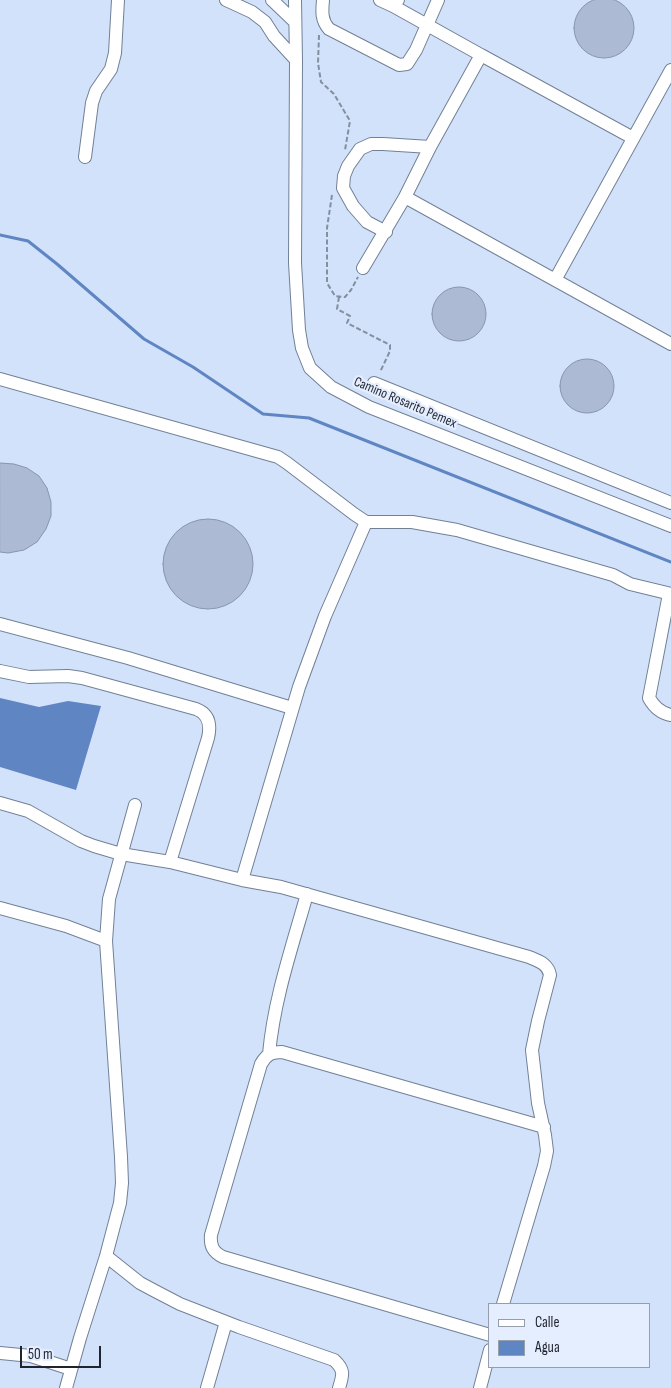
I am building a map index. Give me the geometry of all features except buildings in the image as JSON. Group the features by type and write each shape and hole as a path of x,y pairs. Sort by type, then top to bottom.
{"street":[{"path":"85,157 92,103 96,91 111,69 115,53 118,0"},
{"path":"226,0 252,12 265,22 274,36 296,60"},
{"path":"272,0 295,22"},
{"name":"Camino Rosarito Pemex","path":"295,0 295,263 299,330 302,348 310,368 331,387 370,407 671,526"},
{"path":"323,0 322,17 324,24 329,29 399,65 407,64 416,50 438,0"},
{"path":"380,0 396,3 426,24 633,138"},
{"path":"363,268 406,197 430,148 482,55"},
{"path":"555,280 671,70"},
{"path":"386,232 367,222 353,206 343,188 344,176 348,166 360,149 371,144 430,148"},
{"path":"406,197 671,344"},
{"path":"0,379 278,457 366,522 412,522 457,530 614,575 642,588 670,594 649,698 655,708 671,715"},
{"path":"379,385 671,503"},
{"path":"242,880 292,708 325,616 366,522"},
{"path":"0,624 128,658 292,708"},
{"path":"0,671 29,677 68,676 82,678 196,708 206,715 210,724 210,730 170,862"},
{"path":"0,803 28,811 81,841 121,854 170,862 242,880 281,887 529,957 545,964 550,975 532,1050 538,1103 547,1151 503,1303"},
{"path":"66,1388 120,1203 122,1183 121,1157 106,941 109,899 135,804"},
{"path":"269,1054 271,1032 279,994 307,894"},
{"path":"0,908 66,926 106,941"},
{"path":"488,1334 223,1257 212,1249 210,1242 216,1216 261,1064 264,1058 275,1052 282,1052 544,1127"},
{"path":"106,1256 140,1283 180,1304 334,1360 342,1370 339,1388"},
{"path":"207,1388 226,1322"},
{"path":"0,1353 31,1356 71,1369"},
{"path":"480,1388 488,1358"}],"path":[{"path":"339,296 337,309 350,316 347,323 390,345 390,351 380,371 379,385"}],"water":[{"path":"0,698 39,707 68,701 101,706 76,790 0,767"}],"waterway":[{"path":"0,235 28,241 144,339 193,367 263,414 309,418 671,562"}]}
